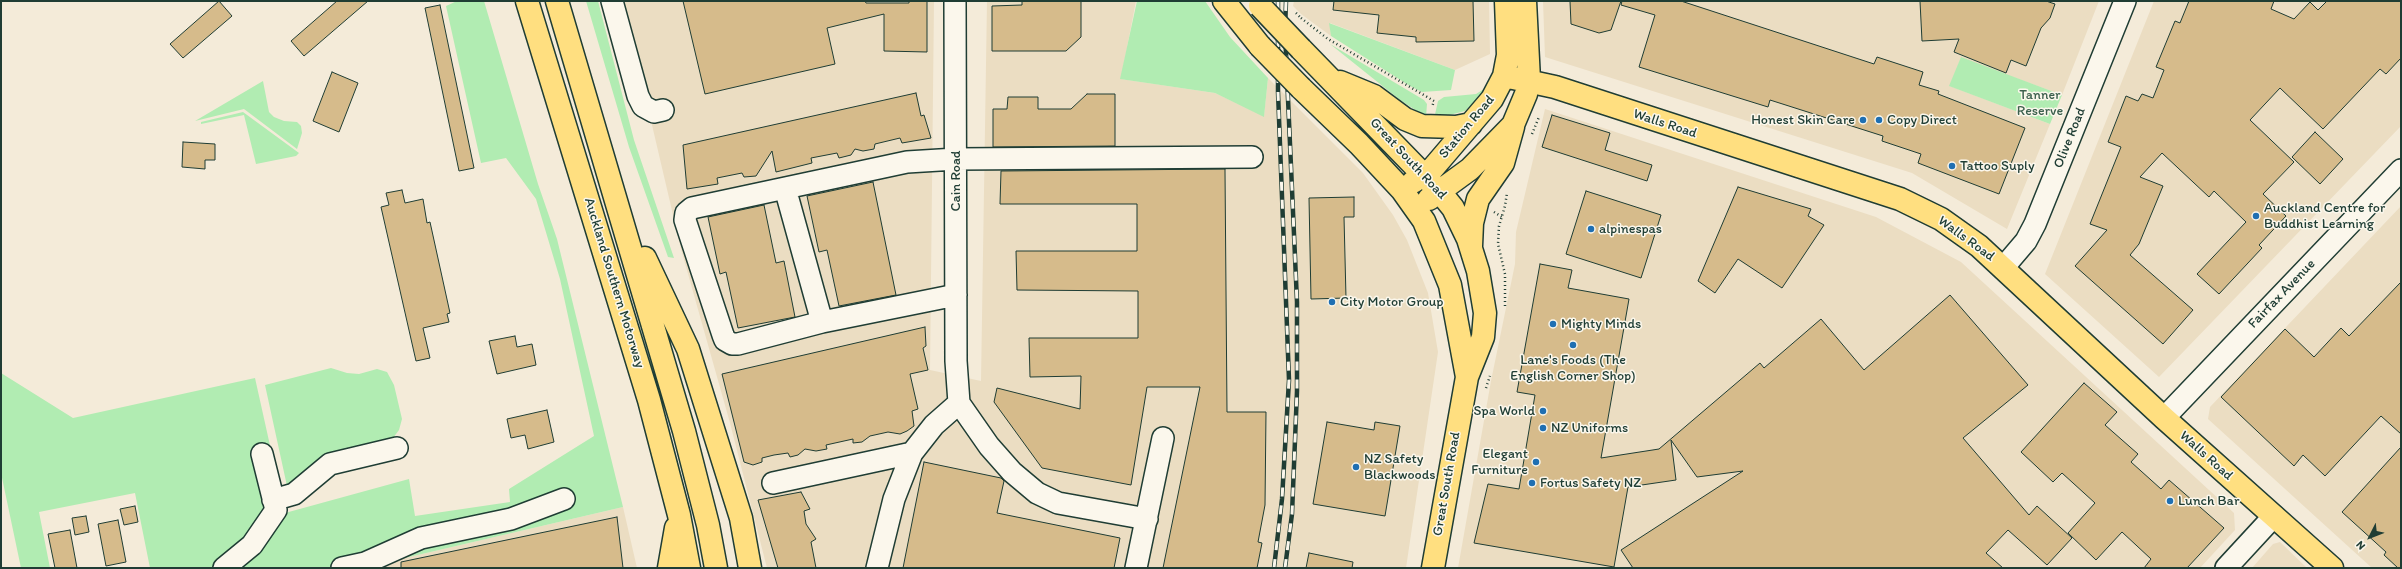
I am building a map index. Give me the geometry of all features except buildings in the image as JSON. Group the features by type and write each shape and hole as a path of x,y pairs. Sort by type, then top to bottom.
{"main road":[{"name":"Auckland Southern Motorway","path":"527,1 647,393 679,515 689,568"},
{"name":"Auckland Southern Motorway","path":"557,1 684,431 708,525 716,568"},
{"name":"Great South Road","path":"1224,1 1260,46 1359,144 1416,207 1432,238 1450,285 1475,383"},
{"name":"Station Road","path":"1402,190 1425,174 1492,99 1504,76 1508,55 1506,1"},
{"name":"Station Road","path":"1416,207 1440,192 1470,169 1514,126 1526,94 1528,80 1525,1"},
{"name":"Great South Road","path":"1258,3 1301,49 1425,174 1453,208 1471,248 1481,280 1485,313 1483,336 1475,383 1433,568"},
{"name":"Walls Road","path":"1504,76 1528,80 1900,199 1941,219 1979,246 2164,418 2332,568"},
{"path":"1331,78 1374,96 1405,119 1422,126 1456,127 1471,124"},
{"path":"1471,248 1472,223 1478,199 1503,162 1514,126"},
{"path":"616,197 688,349 741,518 750,568"},
{"path":"669,568 679,515"}],"street":[{"path":"612,1 638,96 643,106 654,112 663,110"},
{"name":"Cain Road","path":"955,1 956,361 959,403"},
{"name":"Olive Road","path":"2003,268 2026,241 2035,224 2125,1"},
{"path":"956,295 822,322 738,344 729,343 723,336 685,220 686,213 692,208 907,162 956,159 1252,157"},
{"name":"Fairfax Avenue","path":"2164,418 2401,170"},
{"path":"785,188 822,322"},
{"path":"877,568 894,499 912,453 934,425 959,403 989,446 1012,472 1036,493 1058,503 1147,519"},
{"path":"1136,568 1163,438"},
{"path":"273,500 294,494 330,464 396,448"},
{"path":"773,483 912,453"},
{"path":"224,568 252,545 276,510 262,454"},
{"path":"342,568 365,563 421,538 511,519 564,499"},
{"path":"2226,568 2274,516"}],"path":[{"path":"1301,18 1328,39 1434,100 1431,112"},
{"path":"1531,138 1542,110"},
{"path":"1504,310 1505,274 1498,244 1499,226 1506,206 1507,191"},
{"path":"1475,383 1488,386 1492,369"}],"shaded area":[{"path":"623,1 934,1 930,370 981,381 987,1 1136,1 1121,79 1215,93 1264,116 1268,78 1363,173 1393,215 1407,240 1428,293 1438,352 1406,568 767,568 730,423 681,249"},
{"path":"1294,1 1489,1 1490,54 1455,70 1330,23 1331,36 1301,14 1293,6"},
{"path":"1543,1 2099,1 2062,95 1961,58 1950,86 2050,124 2007,229 1912,173 1545,57"},
{"path":"2154,1 2401,1 2401,126 2159,377 2045,274"},
{"path":"1545,109 1876,217 1961,262 2234,513 2235,530 2200,568 1458,568 1491,381 1515,264 1516,232"},
{"path":"2401,206 2401,568 2372,568 2208,419 2210,407"},
{"path":"623,507 637,568 362,568"},
{"path":"2280,542 2307,568 2252,568 2273,544"}],"green space":[{"path":"457,1 484,1 538,184 557,239 623,507 362,568 150,568 135,493 39,512 50,568 21,568 1,473 1,373 73,418 255,378 285,513 409,479 415,516 510,502 509,489 594,436 560,279 536,199 506,158 481,163 446,6"},
{"path":"586,1 598,1 634,140 674,258 668,257 629,147"},
{"path":"1137,1 1205,1 1230,37 1268,78 1264,117 1215,93 1120,79"},
{"path":"1329,23 1455,70 1451,90 1422,92 1410,86 1331,36"},
{"path":"1330,44 1424,100 1427,104 1426,117 1400,100"},
{"name":"Tanner Reserve","path":"1961,57 2062,95 2050,124 1949,86"},
{"path":"263,81 269,112 274,117 284,121 297,122 301,126 302,133 297,149 244,109 195,121"},
{"path":"1484,89 1479,97 1465,111 1434,119 1438,101 1444,97 1476,94"},
{"path":"243,112 299,153 296,156 256,164 244,115 201,124 201,122"},
{"path":"331,368 347,373 359,374 377,369 387,372 394,385 402,419 399,430 393,438 287,486 265,385"}],"railway":[{"path":"1274,568 1282,499 1289,380 1278,92 1278,1"},
{"path":"1285,568 1292,514 1297,391 1297,302 1285,31 1286,1"}],"place":[{"name":"Honest Skin Care","path":"1863,120"},
{"name":"Copy Direct","path":"1879,120"},
{"name":"Tattoo Suply","path":"1952,166"},
{"name":"Auckland Centre for Buddhist Learning","path":"2256,216"},
{"name":"alpinespas","path":"1591,229"},
{"name":"City Motor Group","path":"1332,302"},
{"name":"Mighty Minds","path":"1553,324"},
{"name":"Lane's Foods (The English Corner Shop)","path":"1573,345"},
{"name":"Spa World","path":"1543,411"},
{"name":"NZ Uniforms","path":"1543,428"},
{"name":"Elegant Furniture","path":"1536,462"},
{"name":"NZ Safety Blackwoods","path":"1356,467"},
{"name":"Fortus Safety NZ","path":"1532,483"},
{"name":"Lunch Bar","path":"2170,501"}]}
